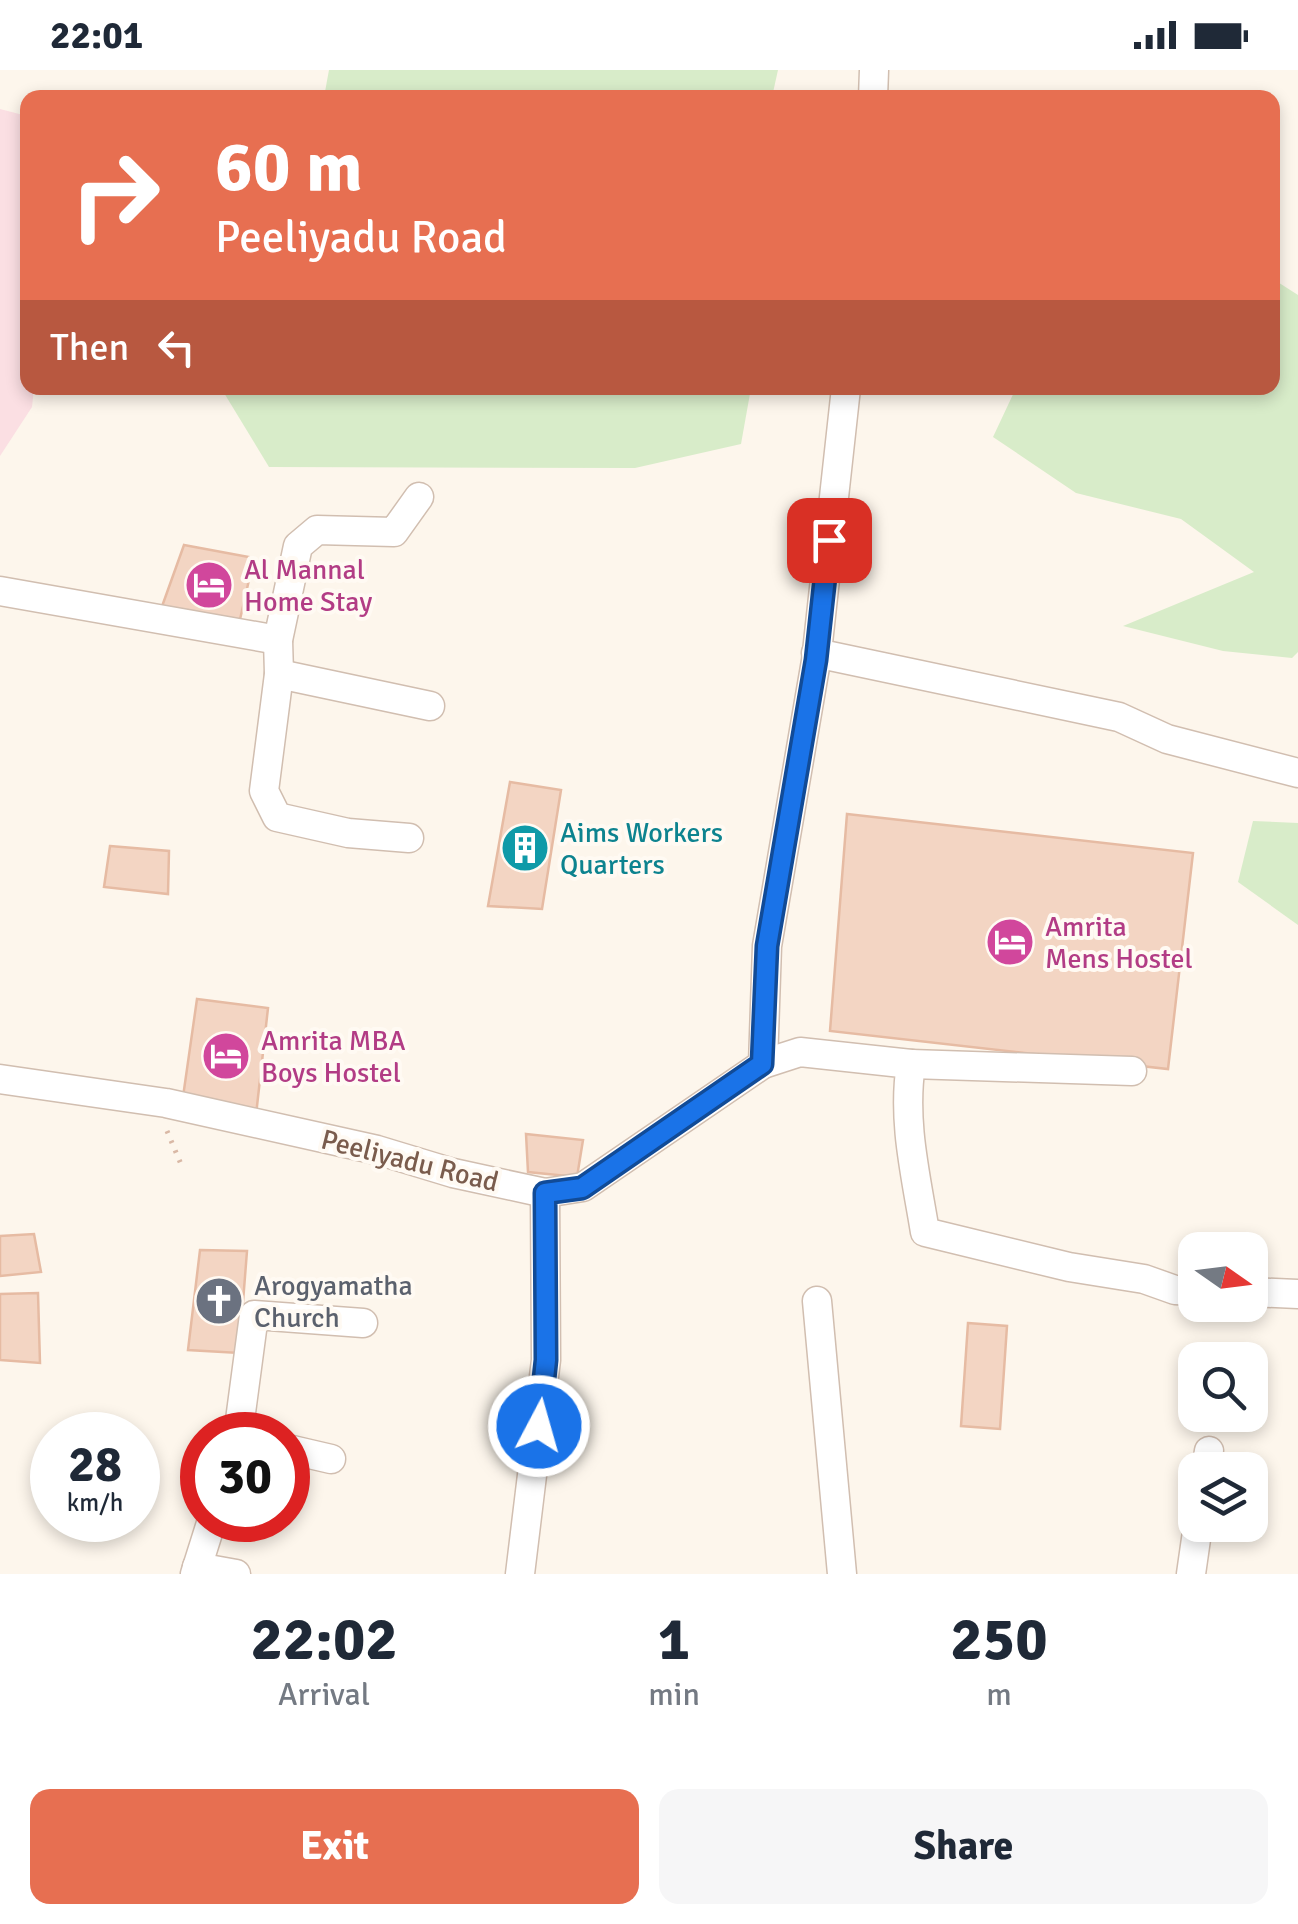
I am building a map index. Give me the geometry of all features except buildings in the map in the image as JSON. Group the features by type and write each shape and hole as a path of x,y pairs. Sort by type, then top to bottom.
{"street":[{"path":"845,395 816,653 767,946 762,1064 800,1052 912,1064 1132,1071"},
{"path":"410,838 348,833 276,818 264,791 278,674 278,640 298,546 316,530 394,532 419,497"},
{"path":"0,591 278,640"},
{"path":"816,653 1119,717 1167,740 1298,773"},
{"path":"278,674 430,706"},
{"name":"Peeliyadu Road","path":"0,1079 162,1102 377,1150 453,1173 545,1193 582,1188 762,1064"},
{"path":"912,1064 906,1101 925,1232 1069,1267 1144,1278 1178,1290"},
{"path":"520,1574 546,1360 545,1193"},
{"path":"1268,1293 1298,1294"},
{"path":"817,1302 842,1574"},
{"path":"241,1412 254,1315 363,1323"},
{"path":"310,1454 331,1459"},
{"path":"205,1542 196,1570 236,1574"},
{"path":"1190,1574 1195,1542"}],"path":[{"path":"162,1102 168,1138 183,1169"}],"shaded area":[{"path":"0,109 20,114 20,395 33,395 32,407 0,456"}],"green space":[{"path":"329,70 778,70 774,90 325,90"},
{"path":"1280,283 1298,295 1298,652 1292,658 1223,651 1123,626 1254,572 1181,519 1076,493 993,437 1013,395 1280,395"},
{"path":"225,395 750,395 741,444 635,468 269,467"},
{"path":"1253,821 1298,823 1298,925 1238,882"}],"place":[{"name":"Al Mannal Home Stay","path":"209,585"},
{"name":"Aims Workers Quarters","path":"525,848"},
{"name":"Amrita Mens Hostel","path":"1010,942"},
{"name":"Amrita MBA Boys Hostel","path":"226,1056"},
{"name":"Arogyamatha Church","path":"219,1301"}],"route":[{"path":"539,1426 546,1360 545,1193 582,1188 762,1064 767,946 816,660 829,540"}]}
